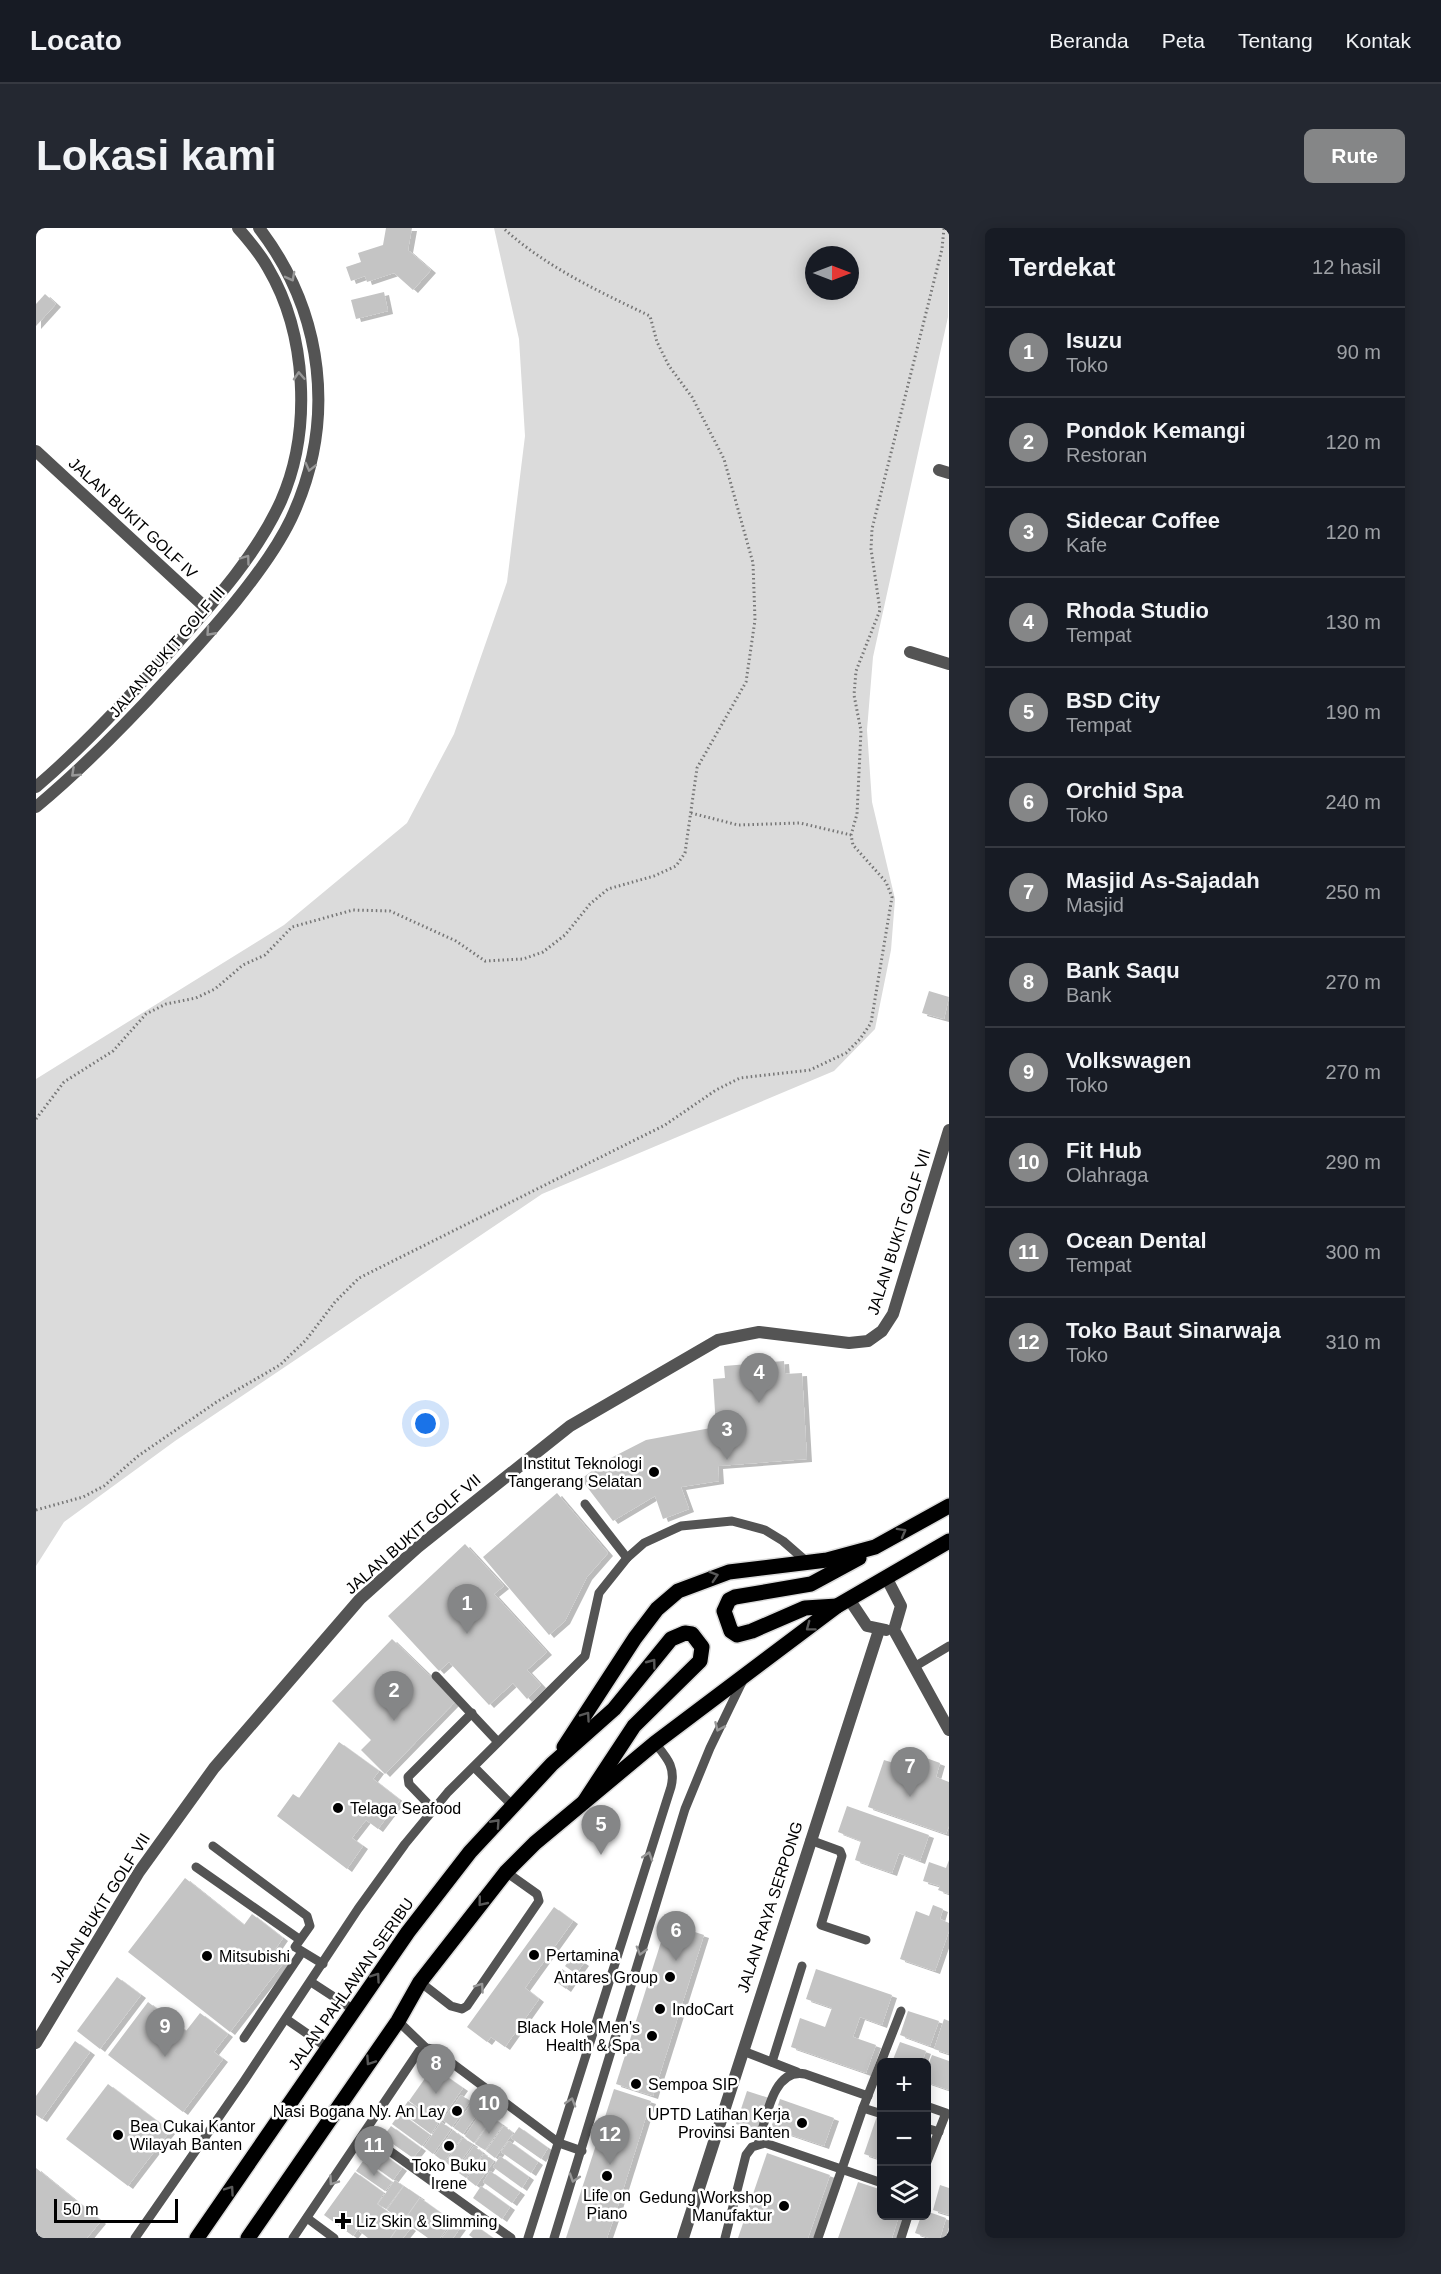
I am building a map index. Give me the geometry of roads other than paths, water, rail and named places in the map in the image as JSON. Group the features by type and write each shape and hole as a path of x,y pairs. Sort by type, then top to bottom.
{"main road":[{"path":"843,1603 805,1608 752,1631 737,1635 728,1626 724,1611 729,1600 735,1597 811,1584 835,1573 875,1547 949,1506"},
{"path":"248,2238 398,2020 420,1982 506,1872 584,1802 655,1743 745,1675 843,1603 949,1541"},
{"path":"552,1764 614,1675 635,1638 657,1609 678,1592 729,1572 808,1563 875,1547"},
{"path":"552,1764 614,1709 671,1640 685,1633 692,1634 698,1640 703,1654 700,1661 634,1726 584,1802"},
{"name":"JALAN PAHLAWAN SERIBU","path":"197,2238 408,1932 470,1852 552,1764"}],"street":[{"name":"JALAN BUKIT GOLF III","path":"36,787 65,762 207,609 248,557 280,501 295,457 299,426 298,368 289,316 268,268 238,228"},
{"name":"JALAN BUKIT GOLF III","path":"36,807 118,732 219,622 272,550 290,521 304,487 315,442 315,348 311,327 295,284 259,228"},
{"name":"JALAN BUKIT GOLF IV","path":"36,451 207,609"},
{"path":"910,652 949,664"},
{"name":"JALAN BUKIT GOLF VII","path":"36,2043 139,1872 214,1768 360,1599 418,1547 570,1425 718,1340 759,1332 849,1344 868,1341 882,1331 893,1314 949,1130"},
{"path":"886,1576 901,1606 894,1630 949,1730"},
{"path":"843,1603 867,1626 879,1630 894,1630"},
{"name":"JALAN RAYA SERPONG","path":"682,2238 879,1630"}],"lane":[{"path":"585,1504 627,1558"},
{"path":"135,2238 286,2019 358,1909 433,1809 585,1656 599,1593 627,1558 644,1543 681,1526 732,1521 765,1530 783,1541 808,1563"},
{"path":"914,1667 949,1646"},
{"path":"554,2238 656,1899 696,1781 745,1675"},
{"path":"436,1676 498,1742"},
{"path":"433,1809 409,1784 408,1777 472,1713"},
{"path":"528,2238 674,1776 672,1765 655,1743"},
{"path":"474,1767 512,1805"},
{"path":"810,1840 840,1851 842,1856 821,1925 866,1940"},
{"path":"213,1846 307,1916 310,1926 295,1947 323,1964"},
{"path":"196,1867 299,1939"},
{"path":"420,1982 451,2006 462,2009 467,2006 539,1901 537,1894 506,1872"},
{"path":"635,1894 656,1899"},
{"path":"244,2038 302,1952"},
{"path":"772,2062 802,1966"},
{"path":"311,1982 354,2010"},
{"path":"818,2238 863,2108 902,2011"},
{"path":"286,2019 328,2048"},
{"path":"398,2020 426,2048"},
{"path":"293,2238 366,2134 419,2051 426,2048 433,2049 559,2143 582,2151"},
{"path":"743,2051 797,2072 869,2092 877,2091"},
{"path":"758,2144 777,2087 789,2075 797,2072"},
{"path":"931,2107 946,2113 931,2153"},
{"path":"863,2108 877,2112"},
{"path":"931,2129 939,2132"},
{"path":"366,2134 511,2238"},
{"path":"725,2238 746,2155 752,2147 758,2144 765,2143 877,2182"},
{"path":"307,2218 334,2238"},
{"path":"901,2238 907,2220"}],"place":[{"name":"Rhoda Studio","path":"759,1403"},
{"name":"Sidecar Coffee","path":"727,1460"},
{"name":"Institut Teknologi Tangerang Selatan","path":"654,1472"},
{"name":"Isuzu","path":"467,1634"},
{"name":"Pondok Kemangi","path":"394,1721"},
{"name":"Masjid As-Sajadah","path":"910,1797"},
{"name":"Telaga Seafood","path":"338,1808"},
{"name":"BSD City","path":"601,1855"},
{"name":"Pertamina","path":"534,1955"},
{"name":"Mitsubishi","path":"207,1956"},
{"name":"Orchid Spa","path":"676,1961"},
{"name":"Antares Group","path":"670,1977"},
{"name":"IndoCart","path":"660,2009"},
{"name":"Black Hole Men's Health & Spa","path":"652,2036"},
{"name":"Volkswagen","path":"165,2057"},
{"name":"Sempoa SIP","path":"636,2084"},
{"name":"Bank Saqu","path":"436,2094"},
{"name":"Nasi Bogana Ny. An Lay","path":"457,2111"},
{"name":"UPTD Latihan Kerja Provinsi Banten","path":"802,2123"},
{"name":"Fit Hub","path":"489,2134"},
{"name":"Bea Cukai Kantor Wilayah Banten","path":"118,2135"},
{"name":"Toko Buku Irene","path":"449,2146"},
{"name":"Toko Baut Sinarwaja","path":"610,2165"},
{"name":"Ocean Dental","path":"374,2176"},
{"name":"Life on Piano","path":"607,2176"},
{"name":"Gedung Workshop Manufaktur","path":"784,2206"},
{"name":"Liz Skin & Slimming","path":"343,2221"}]}
